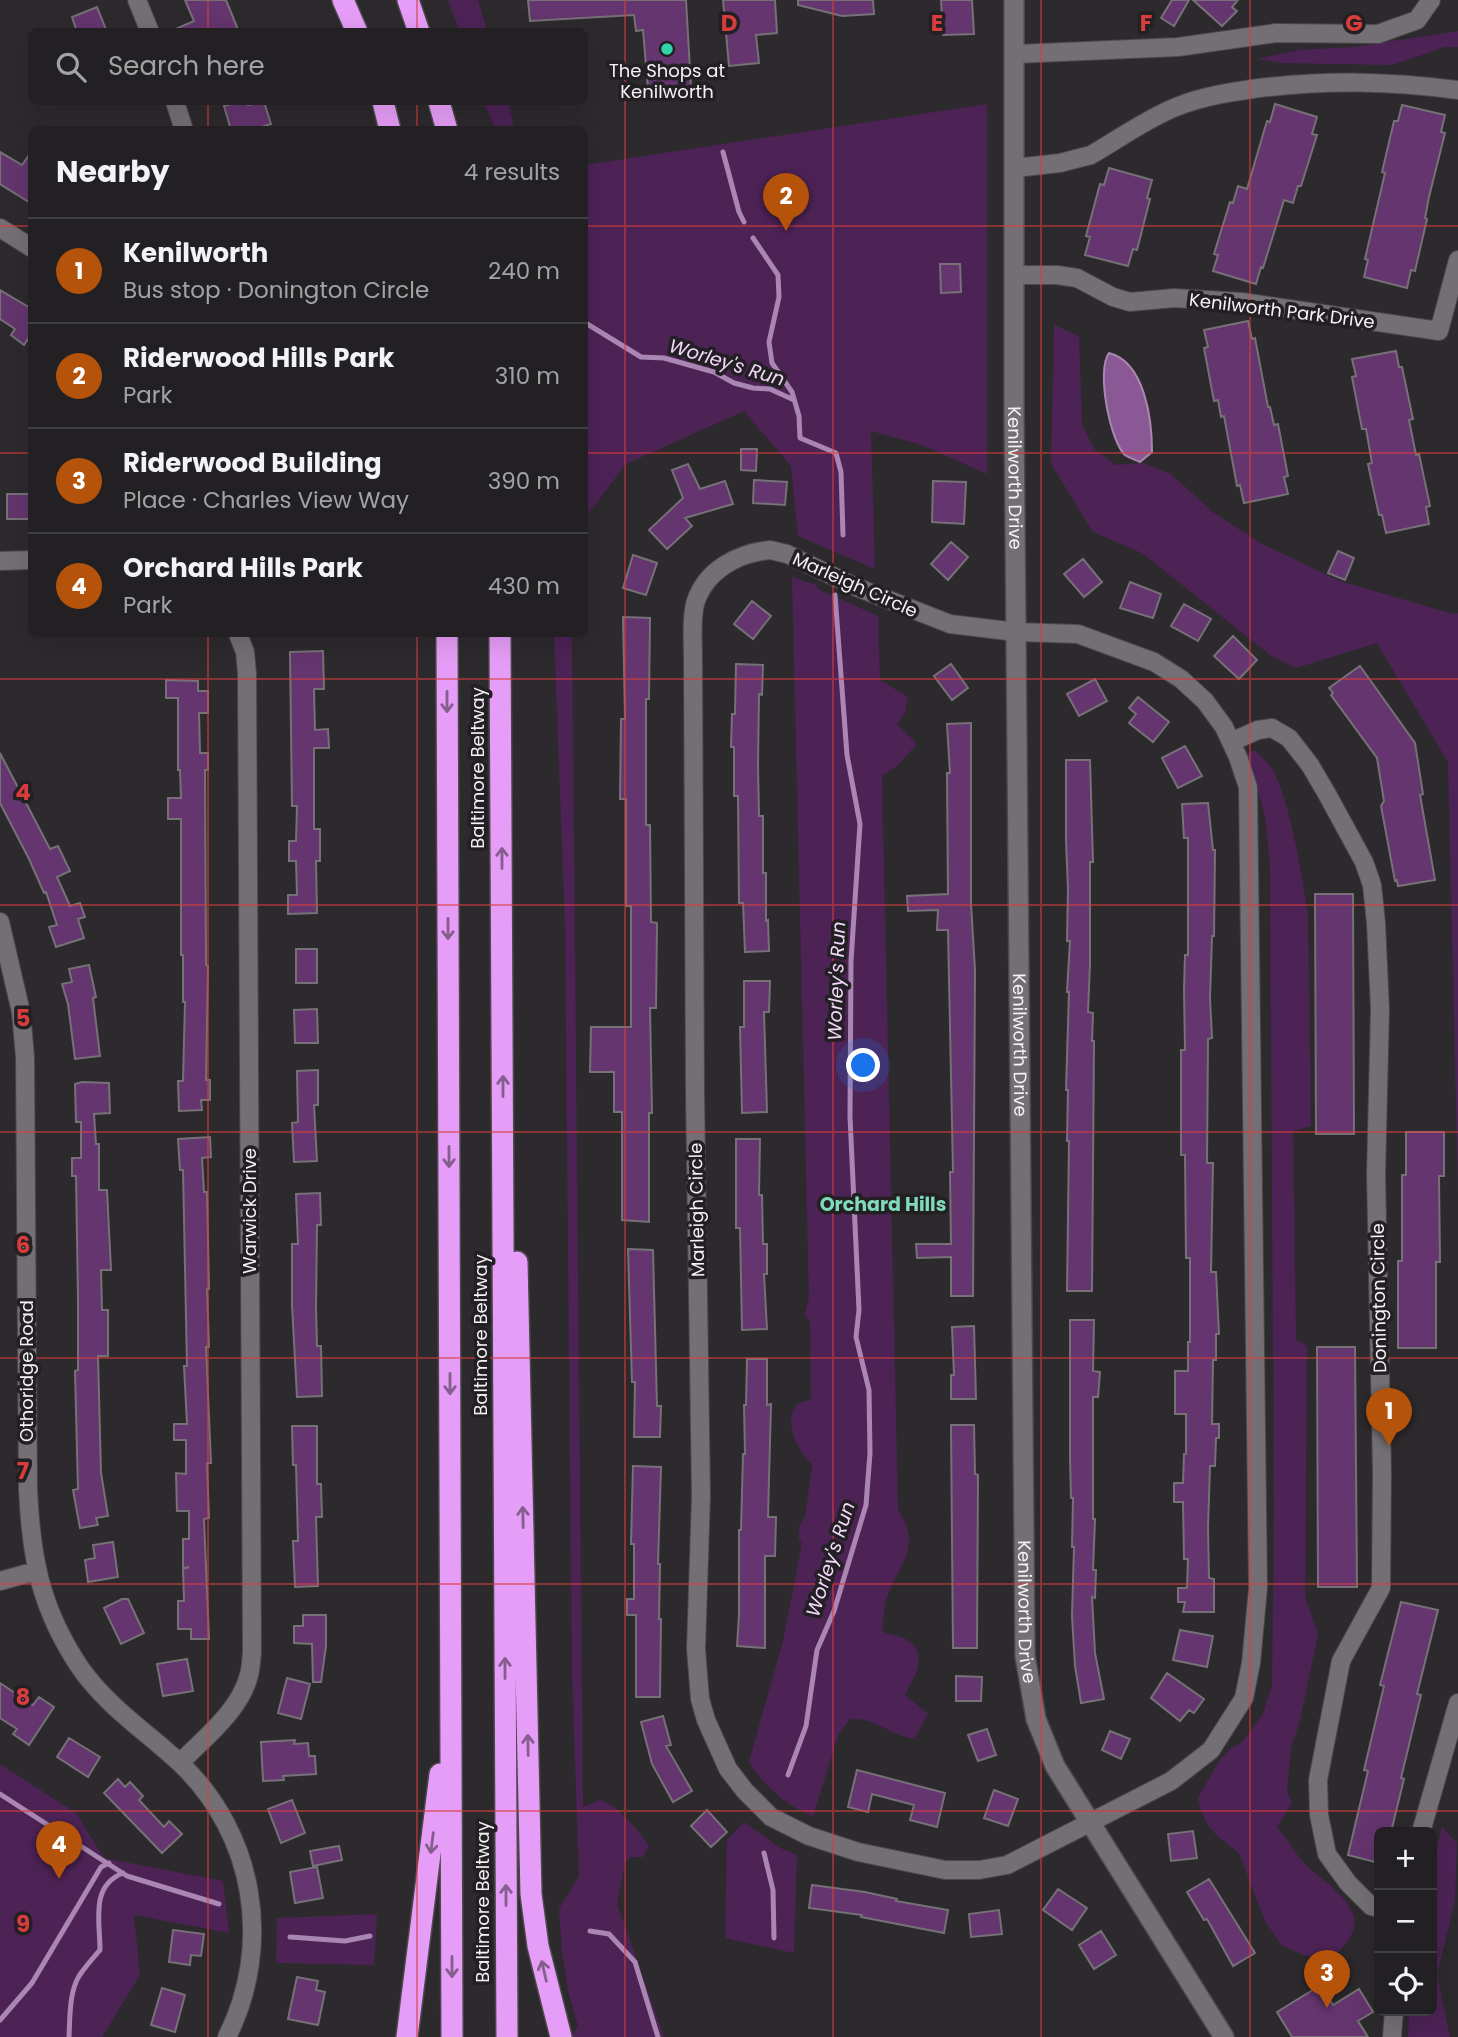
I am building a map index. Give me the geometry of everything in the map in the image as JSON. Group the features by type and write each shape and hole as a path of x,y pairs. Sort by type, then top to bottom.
{"highway":[{"path":"343,0 357,28"},
{"path":"350,0 358,28"},
{"path":"408,0 418,28"},
{"path":"384,105 389,126"},
{"path":"440,105 446,126"},
{"name":"Baltimore Beltway","path":"447,637 452,2037"},
{"name":"Baltimore Beltway","path":"500,637 507,2037"},
{"path":"503,1154 516,1198 531,1895 538,1946 561,2037"},
{"path":"407,2037 451,1678"}],"street":[{"path":"137,0 148,28"},
{"name":"Kenilworth Drive","path":"1014,0 1016,632 1025,1656 1036,1719 1061,1776 1224,2037"},
{"path":"1015,54 1178,47 1276,33 1378,34 1417,20 1431,0"},
{"path":"1015,167 1078,160 1175,107 1217,93 1341,81 1397,82 1458,90"},
{"path":"175,105 183,126"},
{"path":"0,228 28,246"},
{"name":"Kenilworth Park Drive","path":"1015,275 1077,278 1113,297 1130,302 1174,298 1242,302 1439,331 1458,260"},
{"name":"Marleigh Circle","path":"1016,632 950,625 856,587 786,554 770,550 749,552 721,567 701,589 694,606 692,658 695,1093 701,1496 696,1649 700,1699 706,1720 728,1769 771,1817 810,1836 858,1852 945,1870 979,1870 1007,1865 1090,1822"},
{"path":"0,561 28,561"},
{"path":"1016,632 1078,634 1154,662 1181,679 1205,701 1224,727 1248,787 1258,1472 1258,1588 1251,1663 1244,1698 1211,1750 1171,1781 1090,1822"},
{"name":"Warwick Drive","path":"180,1763 227,1714 241,1695 249,1675 252,1653 247,673 245,652 239,637"},
{"name":"Donington Circle","path":"1231,742 1258,730 1272,728 1289,738 1310,765 1327,794 1364,862 1372,885 1380,1009 1376,1174 1382,1473 1381,1588 1341,1661 1318,1780 1319,1815 1327,1854 1348,1883 1374,1907"},
{"name":"Othoridge Road","path":"0,922 21,1012 25,1057 28,1489 30,1533 36,1571 55,1623 82,1670 121,1715 180,1763 207,1793 230,1830 241,1856 252,1907 252,1954 241,2005 228,2037"},
{"path":"0,1581 36,1571"},
{"path":"1421,1827 1458,1703"},
{"path":"1392,2037 1394,2016"}],"shaded area":[{"path":"448,0 478,0 486,28 458,28"},
{"path":"1458,31 1458,47 1445,47 1392,65 1283,63 1257,59 1300,50 1353,47"},
{"path":"987,104 987,474 922,445 871,431 875,569 798,536 791,466 744,411 626,464 588,514 588,165"},
{"path":"485,105 509,105 512,126 494,126"},
{"path":"1054,325 1079,336 1082,424 1094,449 1116,465 1144,463 1171,474 1214,513 1262,544 1340,581 1453,614 1458,613 1458,1190 1448,762 1377,643 1296,668 1270,655 1142,553 1093,532 1051,464"},
{"path":"1109,353 1131,368 1144,394 1152,452 1140,462 1125,455 1114,436 1104,389 1105,362"},
{"path":"792,577 816,585 818,589 878,616 880,680 908,697 905,713 897,724 917,744 898,765 882,776 898,1510 906,1524 909,1537 905,1558 885,1604 883,1632 904,1638 916,1648 918,1668 905,1695 928,1714 914,1739 874,1723 850,1719 839,1733 813,1816 776,1794 749,1762 783,1641 802,1543 799,1540 799,1526 805,1517 812,1467 801,1452 791,1426 794,1409 800,1403 811,1399 810,1321 805,1315 809,1297"},
{"path":"554,637 572,637 583,1807 601,1800 608,1804 628,1820 649,1846 643,1857 631,1857 625,1862 617,1904 664,2037 572,2037 578,2026 568,1990 562,1952 559,1909 579,1876 572,1675 565,925"},
{"path":"1254,750 1270,766 1283,796 1294,838 1308,915 1311,1126 1293,1131 1296,1340 1307,1346 1305,1597 1318,1634 1300,1721 1291,1747 1287,1791 1292,1803 1277,1827 1303,1862 1342,1897 1354,1918 1354,1930 1347,1942 1336,1954 1322,1962 1282,1946 1265,1921 1239,1853 1217,1836 1208,1825 1198,1798 1219,1761 1229,1750 1241,1743 1263,1714 1272,1686 1274,1511 1270,865 1265,816 1247,754"},
{"path":"0,1764 76,1813 104,1858 223,1881 229,1933 134,1915 140,1975 102,2037 0,2037"},
{"path":"744,1822 780,1848 797,1855 794,1953 725,1938 727,1840"},
{"path":"1442,1827 1457,1843 1455,1901 1437,1974 1437,1890 1437,1848"},
{"path":"377,1914 374,1965 276,1963 277,1918"},
{"path":"1437,1974 1450,2037 1408,2037 1409,2016 1437,2016"}],"building":[{"path":"185,0 226,0 237,28 178,28 194,21"},
{"path":"528,0 686,0 691,87 648,89 643,30 636,31 634,15 530,21"},
{"path":"723,0 775,0 777,33 756,35 759,63 729,66"},
{"path":"798,0 873,0 874,14 842,16 798,5"},
{"path":"941,0 972,0 974,34 943,35"},
{"path":"1172,0 1189,0 1174,26 1161,18"},
{"path":"1193,0 1238,0 1232,7 1237,11 1222,26"},
{"path":"97,7 105,28 76,28 72,17"},
{"path":"1275,104 1317,117 1312,134 1317,135 1293,203 1284,200 1256,284 1213,271 1218,255 1214,254 1230,202 1233,203 1238,186 1247,189 1267,121 1270,122"},
{"path":"265,105 271,124 230,126 224,106"},
{"path":"1402,105 1445,115 1441,132 1445,133 1429,197 1427,219 1415,271 1411,270 1407,288 1364,277 1368,260 1365,259 1385,173 1382,172 1394,121 1398,121"},
{"path":"0,152 22,165 28,157 28,202 0,184"},
{"path":"1109,168 1152,180 1137,250 1133,249 1128,266 1085,255 1090,237 1086,236 1100,184 1104,185"},
{"path":"940,264 960,264 961,292 941,293"},
{"path":"0,290 28,307 28,339 24,345 11,335 15,329 0,319"},
{"path":"1248,321 1252,339 1255,338 1268,407 1274,425 1278,424 1288,476 1284,477 1288,494 1244,503 1240,485 1237,486 1224,416 1221,417 1218,400 1214,401 1204,348 1208,347 1204,330"},
{"path":"1396,351 1413,419 1409,420 1416,455 1419,454 1430,506 1426,507 1429,524 1386,533 1382,515 1379,515 1368,464 1372,463 1352,377 1356,376 1352,359"},
{"path":"741,449 757,449 756,471 741,470"},
{"path":"688,464 700,489 725,481 733,504 685,518 692,526 667,549 649,530 683,498 672,470"},
{"path":"754,480 787,482 785,505 753,503"},
{"path":"933,481 966,482 964,524 932,522"},
{"path":"7,494 28,494 28,519 7,519"},
{"path":"951,542 968,557 948,580 931,564"},
{"path":"1338,551 1354,558 1345,580 1328,573"},
{"path":"633,555 657,563 646,595 623,588"},
{"path":"1083,559 1102,582 1084,597 1064,574"},
{"path":"1130,582 1161,594 1153,618 1120,608"},
{"path":"752,601 771,616 753,639 734,624"},
{"path":"1184,604 1211,619 1198,641 1171,626"},
{"path":"623,617 650,618 649,699 646,699 646,825 650,825 651,922 657,923 656,1008 650,1008 652,1113 649,1113 649,1222 622,1220 622,1112 614,1112 614,1072 590,1072 591,1027 631,1027 631,906 626,906 626,799 620,799 621,719 625,719"},
{"path":"1233,636 1257,660 1239,679 1214,656"},
{"path":"323,651 324,689 314,689 315,730 328,729 329,748 314,748 314,829 320,829 320,861 316,861 317,913 288,914 288,895 297,895 296,861 289,861 289,841 296,841 297,806 292,806 290,652"},
{"path":"736,664 763,665 762,695 759,694 759,816 763,816 763,873 766,873 769,951 745,952 743,903 739,903 738,796 734,796 734,747 731,747"},
{"path":"951,664 968,688 952,700 934,676"},
{"path":"1360,666 1415,743 1423,794 1420,795 1435,880 1398,886 1397,880 1395,881 1381,806 1384,801 1377,758 1331,695 1333,693 1329,688"},
{"path":"1095,679 1107,701 1079,716 1067,694"},
{"path":"166,680 198,681 198,691 208,691 208,713 199,713 200,753 208,753 208,770 205,770 208,966 206,1080 210,1080 210,1100 201,1100 202,1110 179,1111 178,1081 183,1081 185,1002 181,955 181,819 168,819 168,798 181,798 178,770 178,698 166,698"},
{"path":"1138,697 1169,722 1153,742 1129,723 1136,714 1129,708"},
{"path":"971,723 971,904 975,970 973,1296 951,1296 951,1257 917,1258 916,1244 951,1244 950,1172 953,1172 948,930 937,930 938,910 908,911 907,896 948,894 947,773 950,773 947,724"},
{"path":"1185,746 1202,776 1178,788 1162,758"},
{"path":"0,753 50,849 58,846 70,871 57,877 70,906 80,903 85,917 78,919 84,938 56,947 49,927 57,925 46,892 44,893 0,803"},
{"path":"1066,760 1090,760 1093,862 1090,862 1088,1012 1093,1013 1094,1041 1092,1291 1067,1291 1069,1141 1066,1090 1070,941 1067,941"},
{"path":"1208,803 1215,850 1210,998 1212,1038 1208,1039 1207,1163 1213,1163 1211,1272 1216,1272 1219,1334 1216,1334 1216,1360 1213,1360 1212,1424 1219,1424 1219,1438 1216,1438 1215,1466 1210,1466 1208,1528 1209,1578 1214,1579 1214,1612 1183,1612 1185,1602 1178,1602 1178,1588 1187,1588 1188,1559 1184,1559 1183,1502 1174,1502 1174,1483 1183,1483 1186,1454 1186,1414 1175,1414 1175,1371 1188,1371 1190,1342 1190,1258 1186,1258 1185,1155 1181,1155 1181,1050 1185,1050 1185,955 1188,955 1188,838 1184,838 1182,804"},
{"path":"1315,894 1353,894 1354,1134 1316,1134"},
{"path":"296,949 317,949 317,983 296,983"},
{"path":"89,965 96,997 93,998 100,1056 75,1059 68,1004 62,984 72,982 69,969"},
{"path":"744,981 770,981 769,1012 764,1012 767,1112 742,1113 740,1027 744,1027"},
{"path":"317,1009 318,1043 295,1043 294,1010"},
{"path":"318,1070 318,1105 314,1105 317,1161 294,1162 292,1123 298,1122 297,1071"},
{"path":"109,1083 110,1113 94,1114 96,1144 99,1144 99,1190 107,1190 111,1270 101,1270 102,1310 108,1310 108,1356 98,1356 101,1473 108,1516 96,1518 98,1525 80,1528 73,1490 78,1489 75,1371 78,1370 78,1299 76,1176 72,1176 72,1158 81,1158 81,1122 76,1122 75,1084"},
{"path":"1406,1132 1444,1132 1444,1176 1439,1176 1440,1262 1436,1262 1436,1348 1398,1348 1398,1261 1402,1261 1402,1175 1406,1175"},
{"path":"210,1137 211,1157 202,1158 204,1192 207,1192 209,1289 209,1347 206,1347 211,1463 207,1463 209,1518 204,1519 209,1639 191,1639 191,1629 178,1629 178,1601 184,1601 183,1569 189,1567 183,1568 183,1539 189,1539 189,1511 177,1511 176,1473 186,1474 186,1440 174,1440 174,1424 187,1424 183,1170 180,1170 178,1139"},
{"path":"736,1139 760,1139 759,1195 762,1195 763,1244 767,1244 767,1274 764,1274 767,1329 742,1330 740,1228 736,1228"},
{"path":"320,1193 321,1225 317,1225 316,1308 317,1346 321,1346 322,1396 297,1397 292,1305 292,1244 298,1244 296,1194"},
{"path":"628,1249 653,1250 657,1406 661,1406 660,1437 634,1437 635,1382 632,1382"},
{"path":"1070,1320 1094,1320 1093,1371 1100,1372 1098,1397 1093,1397 1093,1570 1096,1570 1095,1598 1092,1597 1095,1653 1104,1699 1081,1703 1075,1666 1072,1616 1074,1547 1070,1457"},
{"path":"974,1326 976,1399 951,1399 951,1375 954,1375 952,1327"},
{"path":"1317,1347 1355,1347 1357,1587 1318,1587"},
{"path":"747,1359 767,1359 767,1405 771,1404 768,1517 776,1517 775,1556 765,1556 765,1648 737,1646"},
{"path":"951,1425 974,1425 975,1474 978,1475 977,1648 953,1648"},
{"path":"292,1426 317,1426 317,1484 321,1484 322,1517 316,1517 318,1586 295,1587 293,1541 298,1541"},
{"path":"633,1466 661,1467 658,1564 661,1619 660,1697 636,1697 636,1615 627,1615 627,1599 634,1599 634,1544 631,1544"},
{"path":"113,1542 118,1577 88,1582 85,1560 95,1558 93,1545"},
{"path":"122,1599 128,1599 144,1633 121,1644 104,1608"},
{"path":"1401,1602 1438,1610 1417,1694 1421,1695 1392,1827 1374,1827 1374,1862 1348,1855 1384,1686 1380,1685"},
{"path":"303,1615 326,1615 326,1646 321,1682 313,1682 312,1644 294,1643 294,1626 303,1626"},
{"path":"1180,1630 1213,1636 1207,1667 1173,1660"},
{"path":"187,1659 193,1691 163,1696 157,1664"},
{"path":"1167,1673 1204,1699 1194,1713 1189,1710 1180,1721 1151,1698"},
{"path":"956,1676 982,1677 981,1701 956,1701"},
{"path":"287,1678 310,1684 301,1719 278,1713"},
{"path":"0,1683 33,1705 39,1697 54,1707 29,1745 13,1734 17,1729 0,1718"},
{"path":"663,1716 671,1745 666,1746 692,1791 673,1802 652,1764 641,1722"},
{"path":"987,1729 996,1755 978,1761 968,1735"},
{"path":"1110,1731 1130,1739 1121,1759 1102,1750"},
{"path":"69,1738 100,1757 88,1777 57,1757"},
{"path":"295,1740 294,1744 308,1743 309,1756 315,1756 316,1774 283,1776 284,1780 263,1781 261,1742"},
{"path":"857,1770 945,1793 937,1827 910,1820 914,1805 872,1794 868,1812 848,1807"},
{"path":"118,1779 125,1787 130,1782 143,1796 139,1800 164,1827 169,1821 182,1834 162,1853 104,1793"},
{"path":"994,1790 1018,1799 1008,1826 984,1818"},
{"path":"292,1800 305,1833 281,1843 268,1809"},
{"path":"707,1810 727,1832 711,1847 691,1826"},
{"path":"1193,1831 1197,1858 1171,1861 1168,1834"},
{"path":"339,1846 342,1860 313,1866 310,1851"},
{"path":"317,1867 323,1898 295,1903 290,1872"},
{"path":"1209,1879 1255,1953 1233,1966 1207,1919 1204,1920 1187,1892"},
{"path":"812,1885 865,1892 897,1899 896,1901 948,1910 944,1933 861,1917 862,1915 809,1908"},
{"path":"1058,1889 1087,1908 1072,1930 1043,1910"},
{"path":"999,1910 1002,1934 971,1937 969,1914"},
{"path":"173,1930 204,1934 201,1956 191,1955 190,1965 169,1962"},
{"path":"1101,1931 1116,1955 1094,1969 1079,1945"},
{"path":"297,1977 318,1981 316,1990 325,1992 318,2025 288,2019"},
{"path":"1321,1985 1333,2005 1359,1989 1373,2012 1358,2021 1368,2037 1292,2037 1277,2012"},
{"path":"162,1988 185,1995 175,2032 151,2025"}],"waterway":[{"path":"723,152 744,222"},
{"path":"753,238 778,275 779,297 769,342 772,363 792,392 799,416 800,438 836,453 841,472 843,535"},
{"name":"Worley's Run","path":"588,324 641,357 664,358 714,372 734,383 770,389 794,400"},
{"name":"Worley's Run","path":"788,1775 806,1726 817,1650 834,1611 866,1505 870,1453 869,1390 856,1337 859,1310 850,1117 851,961 860,824 847,755 835,595"},
{"path":"0,1794 127,1876 219,1904"},
{"name":"Worley's Run","path":"764,1853 773,1890 774,1938"},
{"path":"0,2020 32,1983 101,1867 109,1863"},
{"path":"69,2037 73,1990 79,1976 100,1950 101,1895 105,1886 123,1873"},
{"path":"590,1931 609,1934 635,1962 658,2037"},
{"path":"290,1937 345,1941 370,1936"}],"place":[{"name":"The Shops at Kenilworth","path":"667,49"},
{"name":"Riderwood Hills Park","path":"786,231"},
{"name":"Kenilworth","path":"1389,1446"},
{"name":"Orchard Hills Park","path":"59,1879"},
{"name":"Riderwood Building","path":"1327,2008"}],"district":[{"name":"Orchard Hills","path":"883,1204"}]}
